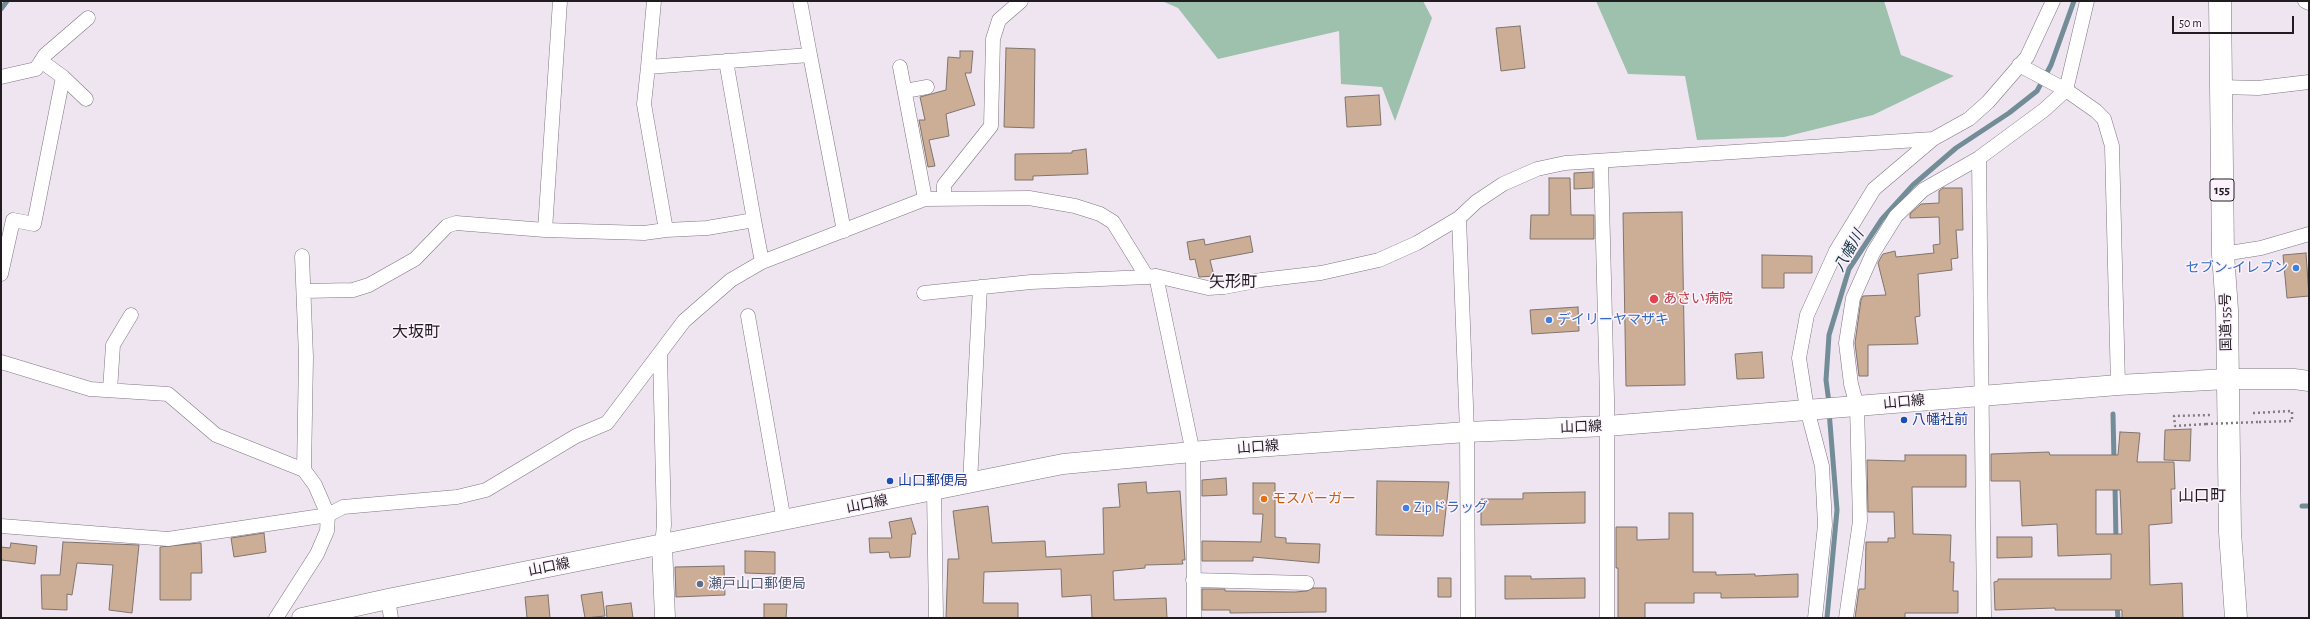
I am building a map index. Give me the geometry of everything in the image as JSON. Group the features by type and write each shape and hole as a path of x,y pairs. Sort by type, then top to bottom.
{"highway":[{"name":"国道155号","path":"2220,1 2223,254 2228,310 2227,378 2230,532 2236,618"}],"street":[{"path":"545,230 560,1"},
{"path":"654,1 644,104 666,230"},
{"path":"800,1 844,231"},
{"path":"944,198 944,185 990,126 993,39 999,20 1021,1"},
{"path":"1814,618 1825,525 1822,466 1799,358 1807,315 1836,251 1874,189 1933,139 1974,114 1988,102 2027,57 2053,1"},
{"path":"1846,618 1860,521 1851,406 1851,384 1846,343 1853,298 1873,253 1896,216 1923,190 1979,158 2044,110 2059,86 2087,1"},
{"path":"2305,1 2309,3"},
{"path":"1,77 36,69 45,54 88,18"},
{"path":"648,67 810,55"},
{"path":"41,61 63,77 86,99"},
{"path":"726,61 762,262"},
{"path":"2019,65 2059,86 2096,111 2104,120 2112,146 2118,385"},
{"path":"900,68 925,199"},
{"path":"1,274 13,220 34,224 63,77"},
{"path":"2221,87 2258,88 2309,82"},
{"path":"905,91 927,87"},
{"path":"924,292 1031,282 1151,276 1208,288 1321,273 1379,260 1418,243 1460,218 1476,202 1503,184 1537,169 1565,163 1933,139"},
{"path":"1979,158 1984,618"},
{"path":"1601,161 1607,426 1607,618"},
{"path":"1,526 168,539 328,515 343,507 456,497 486,490 576,436 607,423 684,321 707,299 731,280 762,262 925,199 1028,198 1075,206 1100,214 1113,222 1151,276 1193,453 1194,618"},
{"path":"1460,218 1467,432 1468,618"},
{"path":"304,291 353,290 370,285 415,259 447,226 456,223 545,230 644,234 666,230 708,228 754,220"},
{"path":"2223,254 2261,248 2309,234"},
{"path":"302,256 306,357 304,470"},
{"path":"970,483 980,287"},
{"path":"110,390 113,345 131,315"},
{"path":"748,316 784,521"},
{"path":"660,354 664,525 662,545 665,618"},
{"path":"1,362 90,389 168,394 216,435 304,470 315,485 328,515 327,531 317,554 276,618"},
{"name":"山口線","path":"302,618 390,608 662,545 1063,464 1467,432 1607,426 2118,385 2227,378 2294,379 2309,381"},
{"path":"934,491 936,618"},
{"path":"1193,580 1290,577 1307,583"}],"path":[{"path":"2205,414 2174,416 2175,426 2292,421 2292,411 2253,413"}],"green space":[{"path":"1162,1 1423,1 1432,18 1395,121 1382,87 1341,84 1339,31 1218,59 1178,8"},
{"path":"1596,1 1884,1 1901,55 1954,76 1873,115 1784,137 1697,140 1685,76 1628,74"}],"building":[{"path":"1520,26 1525,68 1501,71 1496,28"},
{"path":"1006,48 1035,49 1034,128 1004,127"},
{"path":"960,51 973,51 971,73 965,73 975,105 946,114 949,136 929,140 935,166 928,167 919,120 925,120 920,97 946,90 948,57 960,58"},
{"path":"1379,95 1381,125 1347,127 1345,97"},
{"path":"1086,149 1088,174 1033,176 1033,180 1015,180 1015,154 1072,153 1072,151"},
{"path":"1593,172 1593,188 1574,189 1574,173"},
{"path":"1549,178 1570,178 1571,215 1594,215 1594,239 1530,239 1531,215 1549,215"},
{"path":"1943,188 1962,188 1963,230 1956,230 1958,258 1951,259 1952,270 1918,274 1920,316 1915,317 1918,344 1868,345 1868,376 1859,376 1855,343 1861,300 1863,296 1886,295 1878,263 1883,254 1895,251 1896,257 1934,253 1933,245 1940,244 1939,217 1910,218 1910,214 1921,204 1939,203 1939,191"},
{"name":"あさい病院","path":"1682,212 1685,385 1626,386 1623,213"},
{"path":"1250,236 1253,252 1210,260 1214,276 1199,277 1195,259 1190,260 1187,242 1204,239 1205,245"},
{"name":"セブン-イレブン","path":"2306,253 2309,296 2287,298 2283,255"},
{"path":"1762,255 1812,256 1812,273 1784,273 1784,288 1762,288"},
{"path":"1578,307 1579,331 1532,334 1530,310"},
{"path":"1762,352 1764,378 1737,379 1735,354"},
{"path":"2191,429 2190,461 2164,460 2165,430"},
{"path":"2120,432 2140,433 2137,462 2174,462 2175,489 2171,489 2172,523 2149,525 2150,585 2182,583 2183,618 2122,618 2122,610 2055,610 2055,608 1995,610 1994,582 1998,581 1998,579 2111,579 2111,554 2058,556 2057,524 2022,526 2020,481 1991,481 1991,454 2049,452 2050,455 2118,455","holes":["2096,490 2120,490 2122,534 2096,534"]},
{"path":"1905,455 1966,455 1966,487 1912,487 1913,534 1951,535 1950,562 1954,562 1953,591 1958,591 1958,613 1905,613 1905,618 1855,618 1859,589 1865,589 1866,542 1888,542 1888,538 1895,538 1894,512 1868,512 1867,460 1905,461"},
{"path":"1226,478 1227,495 1202,496 1202,480"},
{"path":"1377,481 1449,482 1443,536 1376,535"},
{"path":"1146,482 1147,493 1180,491 1185,560 1182,560 1183,564 1145,565 1145,568 1113,571 1114,600 1166,598 1167,618 1092,618 1091,595 1062,597 1061,569 984,572 983,603 1018,603 1018,618 946,618 948,559 959,559 953,511 988,506 992,543 1045,541 1046,557 1104,554 1103,508 1120,507 1118,484"},
{"path":"1253,483 1275,483 1275,537 1286,538 1286,543 1320,544 1319,563 1253,557 1253,561 1202,561 1202,541 1261,542 1263,514 1253,514"},
{"path":"1585,492 1585,523 1481,525 1481,499 1523,499 1523,493"},
{"path":"1669,513 1693,513 1693,572 1716,572 1716,575 1755,574 1755,576 1798,574 1798,597 1721,598 1721,593 1694,593 1694,603 1645,603 1645,618 1618,618 1616,527 1637,527 1637,540 1669,539"},
{"path":"911,518 916,534 912,534 910,557 890,558 889,552 870,553 869,538 892,538 889,522"},
{"path":"264,533 266,552 234,557 231,538"},
{"path":"1997,537 2032,537 2032,557 1997,558"},
{"path":"63,542 139,545 132,613 109,610 113,565 77,563 72,595 67,594 67,610 42,609 41,575 60,575"},
{"path":"11,543 37,546 35,564 1,560 1,547 10,548"},
{"path":"201,543 202,573 191,573 191,600 160,600 160,547"},
{"path":"745,551 775,552 775,574 745,573"},
{"path":"724,566 725,595 676,597 675,567"},
{"path":"1505,576 1531,576 1531,579 1585,578 1585,598 1505,599"},
{"path":"1438,578 1451,578 1451,597 1438,597"},
{"path":"1313,588 1326,588 1326,612 1230,613 1230,610 1202,610 1202,589 1225,589 1225,591 1295,592 1307,591"},
{"path":"602,592 605,616 585,618 581,595"},
{"path":"548,595 550,618 527,618 525,597"},
{"path":"631,603 633,618 607,618 606,606"},
{"path":"764,604 787,604 786,618 764,618"}],"waterway":[{"path":"1,9 7,1"},
{"name":"八幡川","path":"1829,403 1826,380 1829,335 1849,269 1882,219 1913,185 1956,148 2009,113 2037,91 2051,65 2074,1"},
{"name":"八幡川","path":"1827,618 1837,510 1829,411"},
{"path":"2113,414 2114,461"},
{"path":"2115,485 2116,541"},
{"path":"2302,506 2309,506"},
{"path":"2117,605 2118,618"}],"place":[{"name":"セブン-イレブン","path":"2296,268"},
{"name":"あさい病院","path":"1654,299"},
{"name":"デイリーヤマザキ","path":"1549,320"},
{"name":"八幡社前","path":"1904,420"},
{"name":"山口郵便局","path":"890,481"},
{"name":"モスバーガー","path":"1264,499"},
{"name":"Zipドラッグ","path":"1406,508"},
{"name":"瀬戸山口郵便局","path":"700,584"}],"district":[{"name":"矢形町","path":"1233,282"},
{"name":"大坂町","path":"416,332"},
{"name":"山口町","path":"2202,496"}]}
